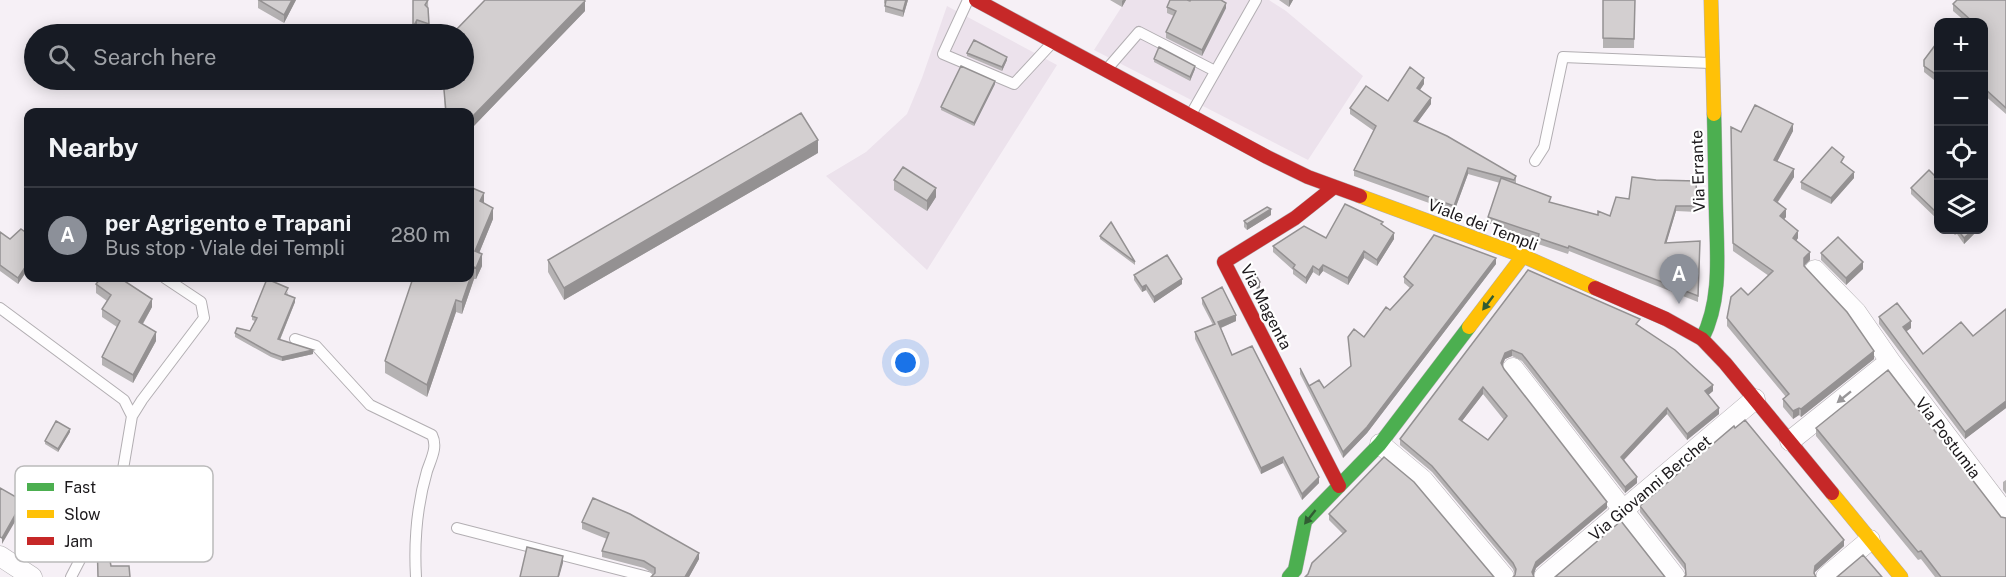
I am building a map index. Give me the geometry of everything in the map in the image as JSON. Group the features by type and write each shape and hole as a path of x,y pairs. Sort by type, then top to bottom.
{"street":[{"name":"Viale dei Templi","path":"976,0 1189,116 1308,177 1523,256 1666,319 1702,339 1725,363 1901,577"},
{"name":"Via Errante","path":"1702,339 1711,321 1716,293 1712,0"},
{"name":"Via Magenta","path":"1334,187 1316,204 1224,262 1339,486"},
{"path":"1289,577 1295,570 1305,521 1380,444 1523,256"},
{"name":"Via Postumia","path":"1815,270 1856,312 1890,361 2006,514"},
{"path":"1790,441 1890,361"},
{"path":"1513,368 1675,577"},
{"name":"Via Giovanni Berchet","path":"1544,577 1755,399"},
{"path":"1380,444 1423,480 1504,577"},
{"path":"1826,577 1870,540"},
{"path":"0,556 32,577"}],"lane":[{"path":"968,0 943,54 1014,84 1053,42"},
{"path":"1189,116 1256,0"},
{"path":"1106,71 1139,32 1215,71"},
{"path":"1535,161 1544,147 1563,57 1713,63"},
{"path":"124,466 132,416 204,318 201,302 171,282"},
{"path":"0,308 124,399 132,416"},
{"path":"295,339 316,346 370,405 432,435 435,441 434,451 425,479 417,521 416,577"},
{"path":"457,528 648,577"},
{"path":"71,577 79,562"}],"shaded area":[{"path":"1126,0 1269,0 1286,11 1363,76 1308,160 1094,50"},
{"path":"947,6 1057,65 927,270 826,176 866,152 907,114"}],"building":[{"path":"259,0 292,0 284,15"},
{"path":"413,0 428,0 425,5 428,8 429,24 417,20 413,24"},
{"path":"485,0 585,1 474,115 474,108 446,108 444,90 474,90 474,24 462,24"},
{"path":"886,0 906,0 903,11 885,6"},
{"path":"1170,0 1221,0 1226,3 1202,50 1166,32 1176,11 1167,7"},
{"path":"1603,0 1635,0 1634,39 1603,38"},
{"path":"1957,0 2006,0 2006,108 1988,92 1988,18 1969,18 1953,4"},
{"path":"974,40 1007,57 1002,67 967,53"},
{"path":"1159,47 1195,66 1190,77 1154,59"},
{"path":"1934,47 1934,73 1924,66 1924,60"},
{"path":"961,66 995,81 974,123 941,107"},
{"path":"1410,67 1424,78 1417,88 1431,98 1414,121 1447,136 1516,176 1514,180 1468,168 1454,206 1354,170 1376,126 1350,108 1366,86 1388,101"},
{"path":"1755,105 1793,124 1774,160 1794,169 1774,200 1786,209 1780,216 1798,231 1793,238 1810,252 1804,258 1804,266 1847,312 1874,351 1801,409 1793,411 1783,399 1789,394 1727,318 1731,297 1741,288 1748,295 1773,271 1733,243 1731,127 1741,132"},
{"path":"801,113 818,140 564,288 548,260"},
{"path":"1832,147 1844,157 1841,162 1854,172 1831,198 1801,182"},
{"path":"903,167 936,188 927,201 894,180"},
{"path":"1929,170 1934,175 1934,210 1911,188"},
{"path":"1632,177 1696,181 1697,206 1676,206 1665,243 1700,241 1698,296 1569,246 1568,248 1538,238 1539,234 1488,217 1501,178 1551,197 1549,202 1598,215 1598,211 1610,216 1616,197 1629,199"},
{"path":"474,189 484,193 480,201 493,208 475,251 482,254 476,268 474,267"},
{"path":"1345,204 1383,222 1381,224 1394,233 1377,260 1364,251 1348,278 1323,265 1319,270 1313,266 1306,278 1293,268 1295,265 1273,246 1304,226 1326,238"},
{"path":"1267,207 1271,209 1247,224 1244,221"},
{"path":"1111,222 1135,262 1100,236"},
{"path":"21,229 24,231 24,269 18,278 0,265 0,232 10,239"},
{"path":"1434,235 1496,258 1367,427 1343,452 1309,386 1319,380 1324,388 1351,366 1348,337 1354,329 1364,337 1386,307 1390,310 1413,285 1404,277"},
{"path":"1838,237 1863,262 1846,278 1821,253"},
{"path":"1167,255 1182,279 1154,297 1146,285 1142,287 1134,275"},
{"path":"1253,270 1260,282 1257,284 1251,271"},
{"path":"1528,270 1640,319 1636,324 1675,350 1713,385 1705,391 1719,408 1687,434 1667,408 1621,457 1637,477 1625,487 1522,354 1512,350 1505,353 1501,363 1504,369 1607,502 1536,562 1532,572 1534,577 1513,577 1516,569 1513,563 1432,466 1400,439","holes":["1483,387 1507,416 1488,440 1459,419"]},
{"path":"98,282 126,282 152,299 139,322 156,332 133,375 102,357 120,321 102,309 111,295 96,284"},
{"path":"266,282 274,282 288,288 285,294 295,298 278,339 313,350 282,357 235,333 237,328 250,331 257,318 252,316"},
{"path":"412,282 469,282 462,302 456,300 427,385 385,361"},
{"path":"1222,287 1236,315 1218,322 1232,355 1252,346 1319,477 1302,494 1283,457 1261,468 1195,332 1215,324 1202,298"},
{"path":"1897,303 1911,321 1903,327 1923,354 1961,322 1973,336 2006,309 2006,401 1965,432 1879,317"},
{"path":"1888,370 2001,517 2006,518 2006,577 1941,577 1816,428"},
{"path":"1745,420 1844,540 1815,566 1816,577 1684,577 1686,575 1685,564 1640,506 1734,426 1735,428"},
{"path":"56,421 70,429 58,449 45,441"},
{"path":"1384,457 1414,482 1494,577 1305,577 1312,563 1346,531 1329,514"},
{"path":"0,488 15,496 15,515 2,538 0,537"},
{"path":"593,498 630,514 699,553 685,577 651,577 655,573 655,568 644,561 602,551 609,533 582,522"},
{"path":"1621,521 1665,577 1555,577"},
{"path":"527,547 563,556 558,577 520,577"},
{"path":"1863,555 1882,577 1837,577"},
{"path":"98,562 110,562 111,566 129,566 130,577 98,577"}],"traffic: fast":[{"path":"1702,339 1713,309 1717,276 1714,114"},
{"path":"1289,577 1295,570 1305,521 1380,444 1469,327"}],"traffic: slow":[{"path":"1711,0 1714,114"},
{"path":"1360,196 1523,256 1595,288"},
{"path":"1469,327 1523,256"},
{"path":"1832,493 1901,577"}],"traffic: jam":[{"path":"976,0 1267,157 1308,177 1360,196"},
{"path":"1334,187 1295,218 1224,262 1339,486"},
{"path":"1595,288 1666,319 1702,339 1725,363 1832,493"}],"place":[{"name":"per Agrigento e Trapani","path":"1679,304"}]}
